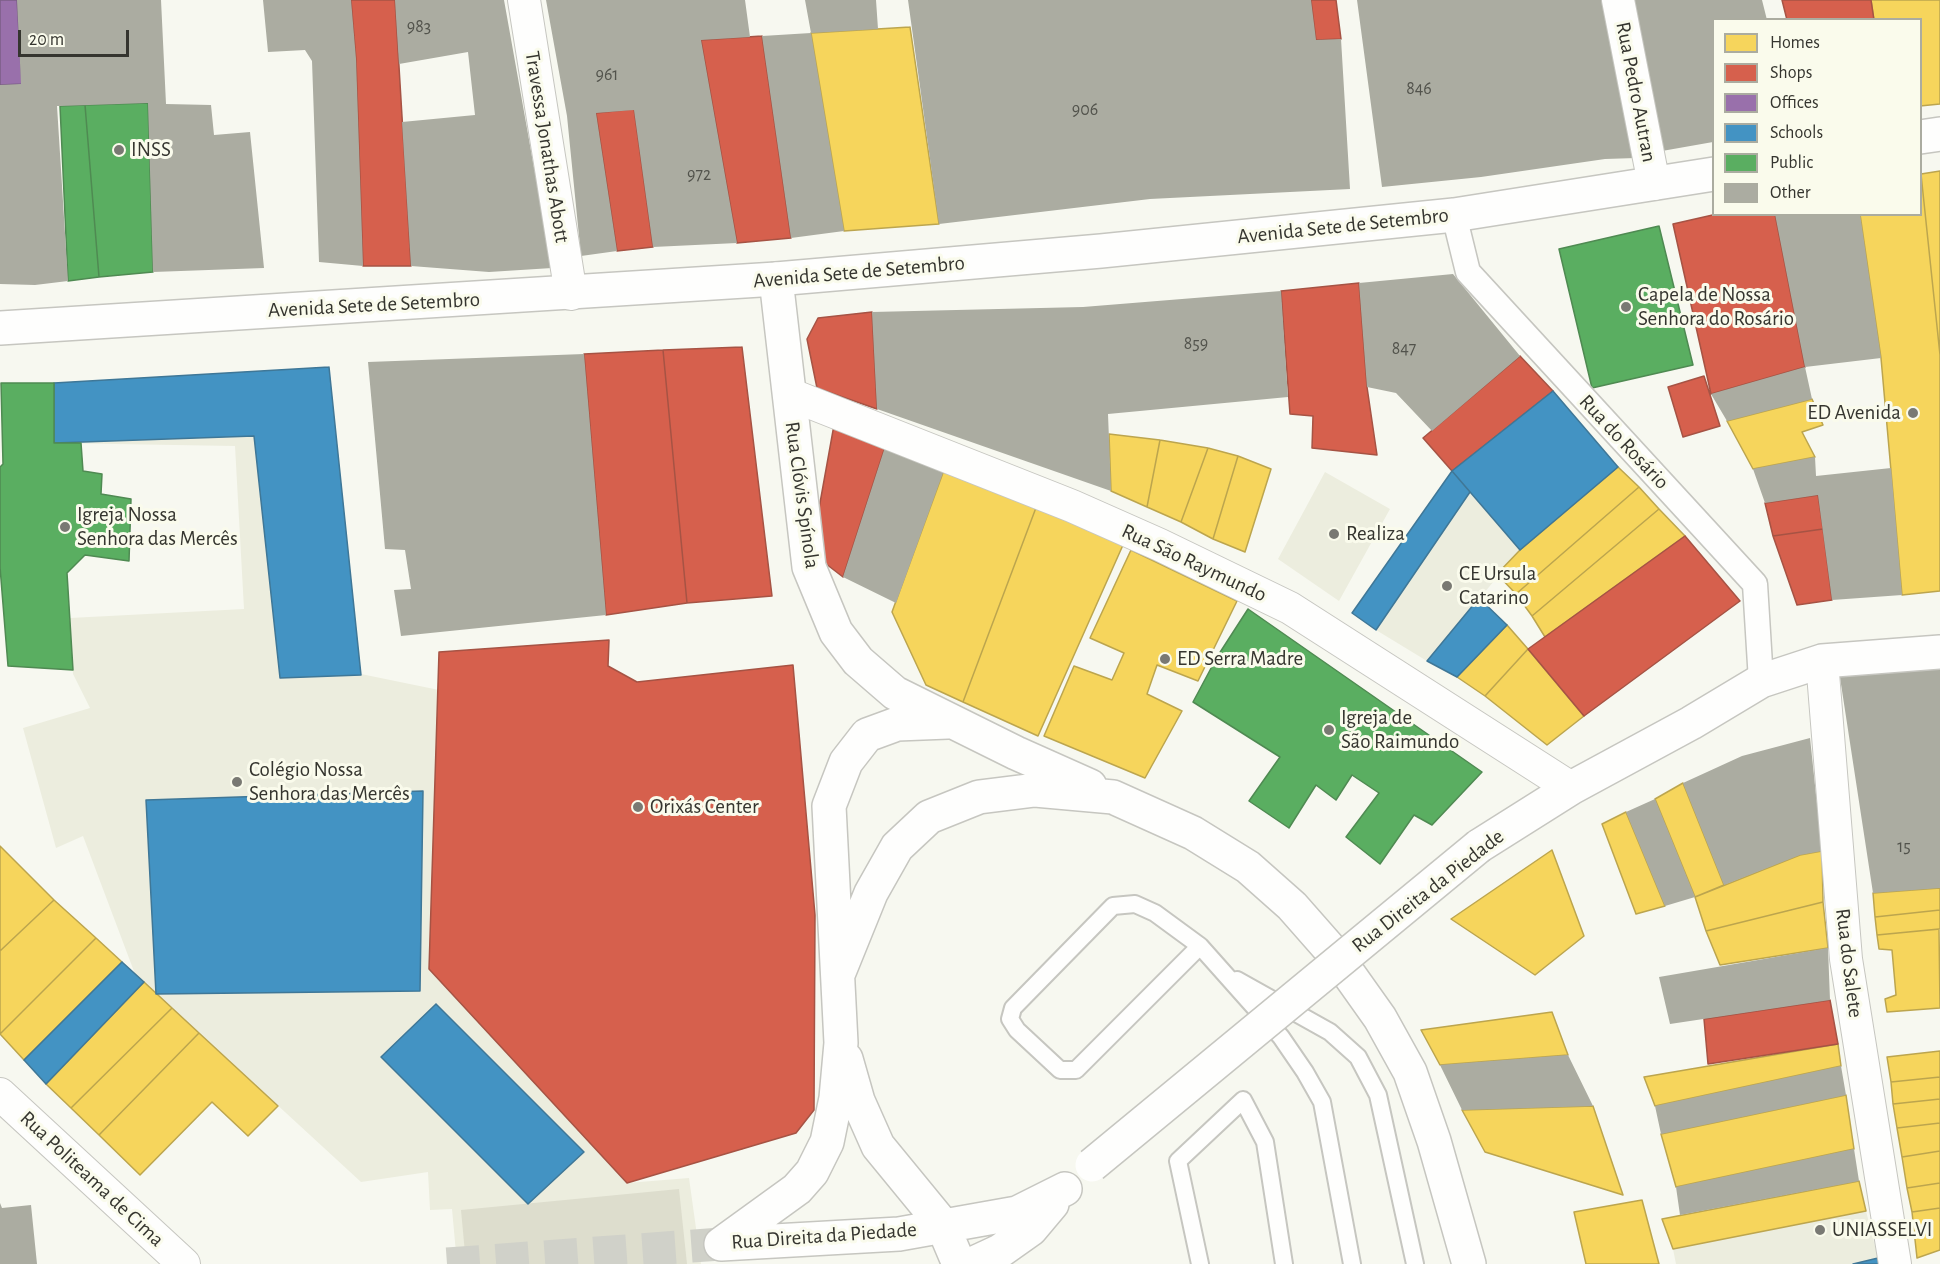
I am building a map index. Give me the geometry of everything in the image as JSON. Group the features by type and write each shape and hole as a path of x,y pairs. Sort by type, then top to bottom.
{"street":[{"name":"Travessa Jonathas Abott","path":"524,0 571,294"},
{"name":"Rua Pedro Autran","path":"1618,0 1654,184"},
{"path":"1922,137 1940,134"},
{"name":"Avenida Sete de Setembro","path":"0,328 571,294 1101,251 1454,215 1712,174"},
{"name":"Rua do Rosário","path":"1454,215 1468,272 1755,584 1761,681"},
{"name":"Rua Clóvis Spínola","path":"776,279 809,567 836,633 858,661 895,693 952,722 1193,833 1248,867 1292,906 1336,956 1380,1018 1410,1072 1434,1141 1461,1255"},
{"name":"Rua São Raymundo","path":"789,394 1072,506 1160,545 1290,608 1571,788"},
{"name":"Rua Direita da Piedade","path":"972,1264 1000,1251 1031,1229 1065,1189 1092,1165 1479,846 1571,788 1691,723 1761,681 1822,661 1940,652"},
{"name":"Rua do Salete","path":"1822,661 1846,959 1894,1264"},
{"path":"952,722 897,724 867,735 846,762 829,806 841,1043 858,1101 878,1146 942,1224 959,1264"},
{"path":"839,972 871,893 897,847 929,817 979,797 1035,790 1113,797"},
{"name":"Rua Direita da Piedade","path":"841,1043 836,1098 828,1142 812,1172 797,1189 721,1244 899,1234 942,1224 1017,1213 1065,1189"},
{"name":"Rua Politeama de Cima","path":"0,1094 184,1264"}],"lane":[{"path":"1200,946 1076,1070 1060,1070 1017,1030 1010,1019 1013,1008 1113,906 1135,904 1155,913 1200,946 1225,973 1281,1037 1322,1102 1352,1264"},
{"path":"1225,973 1330,1032 1358,1057 1378,1095 1415,1264"},
{"path":"1200,1264 1178,1161 1243,1100 1265,1142 1284,1264"}],"shaded area":[{"name":"Colégio Nossa Senhora das Mercês","path":"329,367 361,674 439,690 430,969 627,1183 689,1178 701,1264 457,1264 452,1209 430,1210 428,1172 361,1182 135,974 83,836 56,848 23,728 90,708 73,674 70,618 244,609 235,446 54,443 54,383"},
{"name":"Realiza","path":"1325,472 1390,509 1339,601 1278,559"},
{"name":"CE Ursula Catarino","path":"1470,492 1520,550 1427,661 1376,630"},
{"name":"UNIASSELVI","path":"1866,1211 1878,1258 1853,1264 1676,1264 1673,1249"}],"green space":[{"path":"679,1189 687,1264 466,1264 461,1210"}],"building: Homes":[{"path":"1871,0 1940,0 1940,104 1922,106 1922,18 1874,18"},
{"path":"910,27 939,224 844,231 811,33"},
{"path":"1940,171 1940,355 1922,184 1922,174"},
{"name":"ED Avenida","path":"1922,184 1940,355 1940,591 1902,595 1881,358 1860,216 1922,216"},
{"path":"1812,399 1823,425 1802,432 1815,457 1753,469 1727,421"},
{"path":"1109,434 1160,440 1147,507 1111,491"},
{"path":"1160,440 1208,448 1181,522 1147,507"},
{"path":"1208,448 1238,456 1213,539 1181,522"},
{"path":"1238,456 1271,469 1245,552 1213,539"},
{"path":"1618,467 1639,487 1516,594 1497,574 1520,550"},
{"path":"944,470 1037,505 963,702 926,685 892,612"},
{"path":"1639,487 1659,509 1532,616 1516,594"},
{"path":"1037,505 1123,545 1038,736 963,702"},
{"path":"1659,509 1685,536 1545,637 1532,616"},
{"name":"ED Serra Madre","path":"1131,550 1237,601 1198,681 1157,665 1147,694 1182,711 1145,778 1044,736 1074,666 1112,680 1124,653 1090,638"},
{"path":"1507,625 1528,649 1485,696 1457,677"},
{"path":"1528,649 1584,716 1547,745 1485,696"},
{"name":"Orixás Center","path":"787,732 797,857 490,889 479,757"},
{"path":"1683,783 1724,885 1695,897 1655,799"},
{"path":"1626,812 1665,906 1636,914 1602,824"},
{"path":"0,846 54,900 0,951"},
{"path":"1552,850 1584,936 1535,975 1451,919"},
{"path":"1822,851 1823,902 1706,931 1695,897 1800,855"},
{"path":"1940,888 1940,910 1875,917 1873,893"},
{"path":"54,900 96,938 0,1034 0,951"},
{"path":"1823,902 1828,948 1720,965 1706,931"},
{"path":"1940,910 1940,929 1877,935 1875,917"},
{"path":"1939,929 1940,1008 1887,1012 1885,999 1896,995 1892,950 1879,949 1877,935"},
{"path":"96,938 122,962 24,1060 0,1034"},
{"path":"144,982 172,1008 71,1108 46,1084"},
{"path":"172,1008 199,1033 99,1135 71,1108"},
{"path":"1552,1012 1568,1055 1440,1065 1421,1030"},
{"path":"199,1033 278,1106 248,1136 212,1102 140,1175 99,1135"},
{"path":"714,1035 748,1037 765,1046 785,1077 783,1114 758,1142 741,1149 704,1143 678,1119 675,1068"},
{"path":"1838,1044 1841,1066 1655,1106 1644,1077"},
{"path":"1940,1051 1940,1077 1891,1082 1887,1057"},
{"path":"1940,1077 1940,1099 1893,1104 1891,1082"},
{"path":"1846,1095 1854,1149 1676,1187 1661,1134"},
{"path":"1940,1099 1940,1123 1897,1128 1893,1104"},
{"path":"1593,1106 1623,1195 1485,1152 1462,1110"},
{"path":"1940,1123 1940,1151 1902,1157 1897,1128"},
{"path":"1940,1151 1940,1183 1907,1188 1902,1157"},
{"path":"1859,1181 1866,1211 1673,1249 1662,1219"},
{"path":"1940,1183 1940,1208 1912,1212 1907,1188"},
{"path":"1642,1200 1659,1264 1586,1264 1574,1212"},
{"path":"1940,1208 1940,1250 1917,1258 1912,1212"}],"building: Shops":[{"path":"351,0 395,0 411,266 363,266 356,59"},
{"path":"1311,0 1336,0 1341,39 1316,40"},
{"path":"1782,0 1871,0 1874,18 1786,18"},
{"path":"762,36 791,238 737,243 701,40"},
{"path":"634,109 653,247 617,251 596,113"},
{"path":"1712,215 1775,216 1805,367 1711,394 1673,224"},
{"path":"1359,283 1367,387 1377,455 1312,448 1313,416 1290,414 1281,291"},
{"path":"872,312 877,409 817,388 807,339 818,318"},
{"path":"742,347 772,596 687,603 663,350"},
{"path":"663,350 687,603 606,615 584,354"},
{"path":"1520,356 1553,391 1452,471 1423,438"},
{"path":"1704,376 1720,426 1683,437 1668,387"},
{"path":"834,425 886,444 843,577 817,557 818,514"},
{"path":"1818,495 1823,529 1773,536 1765,503"},
{"path":"1823,529 1832,600 1797,605 1773,536"},
{"path":"1685,536 1740,601 1584,716 1528,649"},
{"name":"Orixás Center","path":"609,640 608,666 637,682 793,665 815,915 814,1110 796,1133 627,1183 429,969 439,652"},
{"path":"1830,1000 1838,1044 1708,1064 1704,1019"}],"building: Offices":[{"path":"0,0 17,0 22,84 0,85"}],"building: Schools":[{"path":"329,367 361,675 280,678 254,436 54,443 54,383"},
{"path":"1553,391 1618,467 1520,550 1452,471"},
{"path":"1452,471 1470,492 1376,630 1352,613"},
{"path":"1479,598 1507,625 1457,677 1427,661"},
{"path":"423,791 420,991 156,994 146,800"},
{"path":"122,962 144,982 46,1084 24,1060"},
{"path":"436,1004 584,1152 528,1204 381,1057"},
{"path":"1878,1258 1879,1264 1853,1264"}],"building: Public":[{"name":"INSS","path":"148,103 153,272 99,277 85,105"},
{"path":"85,105 99,277 68,281 60,106"},
{"name":"Capela de Nossa Senhora do Rosário","path":"1659,226 1693,365 1592,388 1559,249"},
{"name":"Igreja Nossa Senhora das Mercês","path":"1,383 54,383 54,443 81,443 83,471 102,474 101,494 131,499 129,561 85,555 67,573 73,670 8,666 0,567 0,467 3,464"},
{"name":"Igreja de São Raimundo","path":"1248,609 1482,772 1432,825 1414,815 1380,864 1346,837 1379,793 1352,775 1336,800 1316,785 1289,828 1249,801 1280,757 1193,702 1217,657"}],"building: Other":[{"path":"17,0 161,0 166,104 211,105 214,135 250,132 264,268 153,272 148,103 57,106 68,281 35,285 0,284 0,85 21,84"},
{"path":"263,0 351,0 356,59 363,266 319,262 312,61 305,50 268,52"},
{"path":"395,0 504,0 552,268 489,272 411,266 402,122 475,115 468,52 399,64"},
{"path":"546,0 745,0 750,37 701,40 737,243 653,247 634,110 596,113 617,251 581,256 567,116"},
{"path":"805,0 876,0 878,29 811,33"},
{"path":"908,0 1311,0 1316,40 1341,39 1350,189 1150,199 939,224"},
{"path":"1357,0 1607,0 1636,158 1605,159 1481,177 1382,187"},
{"path":"1634,0 1762,0 1766,18 1712,18 1712,142 1662,151"},
{"path":"811,33 844,231 791,238 762,36"},
{"path":"1775,216 1860,216 1881,358 1805,367"},
{"path":"1453,274 1520,356 1432,431 1396,393 1367,387 1359,283"},
{"path":"1281,291 1288,397 1108,414 1111,491 877,409 872,312 1083,307"},
{"path":"584,354 606,615 401,636 394,590 411,589 405,550 385,549 368,362"},
{"path":"1805,367 1812,399 1727,421 1711,394"},
{"path":"886,444 944,470 896,603 843,577"},
{"path":"1815,457 1816,476 1891,468 1902,595 1832,600 1818,495 1765,503 1753,469"},
{"path":"1940,667 1940,888 1873,893 1839,671"},
{"path":"1810,738 1822,851 1800,855 1724,885 1683,783 1742,756"},
{"path":"1655,799 1695,897 1665,906 1626,812"},
{"path":"1828,948 1830,1000 1670,1024 1659,977"},
{"path":"1568,1055 1593,1106 1462,1110 1440,1065"},
{"path":"1841,1066 1846,1095 1661,1134 1655,1106"},
{"path":"1854,1149 1859,1181 1680,1215 1676,1187"},
{"path":"0,1203 2,1208 31,1205 37,1264 0,1264"}],"tunnel":[{"path":"447,1264 721,1244"}],"place":[{"name":"INSS","path":"119,150"},
{"name":"Capela de Nossa Senhora do Rosário","path":"1626,307"},
{"name":"ED Avenida","path":"1913,413"},
{"name":"Igreja Nossa Senhora das Mercês","path":"65,527"},
{"name":"Realiza","path":"1334,534"},
{"name":"CE Ursula Catarino","path":"1447,586"},
{"name":"ED Serra Madre","path":"1165,659"},
{"name":"Igreja de São Raimundo","path":"1329,730"},
{"name":"Colégio Nossa Senhora das Mercês","path":"237,782"},
{"name":"Orixás Center","path":"638,807"},
{"name":"UNIASSELVI","path":"1820,1230"}]}
